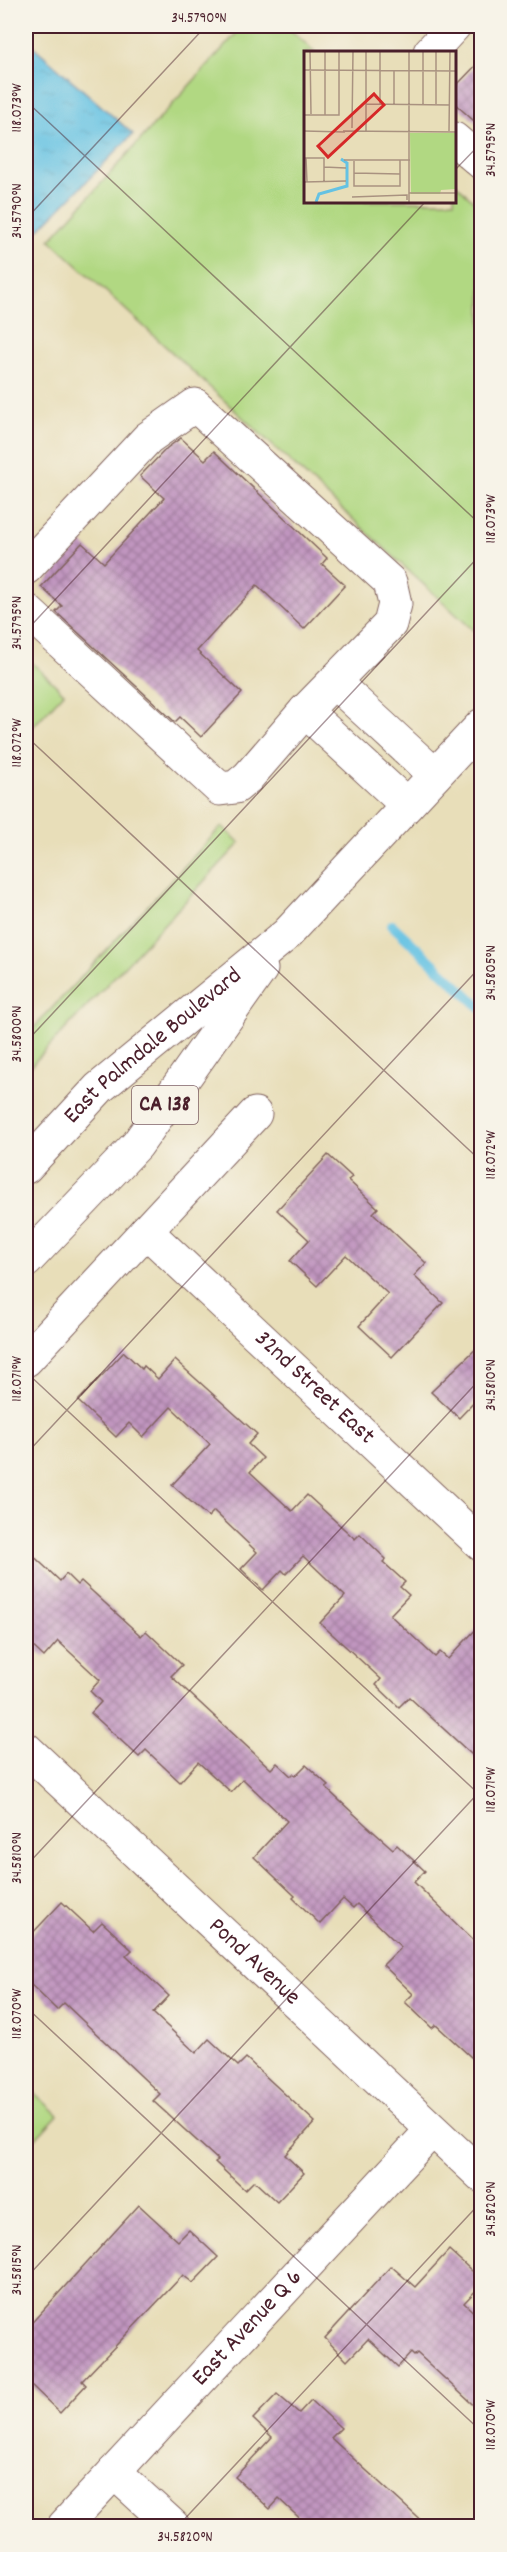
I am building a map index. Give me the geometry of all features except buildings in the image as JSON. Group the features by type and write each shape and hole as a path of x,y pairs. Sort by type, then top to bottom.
{"main road":[{"path":"431,51 454,26"},
{"path":"456,141 482,163"},
{"path":"26,568 148,438 195,405 390,582 395,604 390,624 306,711 248,777 236,787 220,789 26,610"},
{"path":"334,682 435,775"},
{"path":"306,711 406,805"},
{"name":"East Palmdale Boulevard","path":"26,1261 137,1144 287,934 482,725"},
{"name":"East Palmdale Boulevard","path":"26,1167 99,1088 287,934"},
{"path":"26,1136 82,1107"},
{"path":"26,1360 255,1114"},
{"name":"32nd Street East","path":"146,1231 482,1545"},
{"name":"Pond Avenue","path":"26,1749 482,2176"},
{"name":"East Avenue Q 6","path":"64,2526 432,2130"},
{"path":"114,2472 173,2526"}],"green space":[{"path":"243,26 286,26 314,51 304,51 304,202 456,202 456,184 481,208 482,622 473,630 50,240"},
{"path":"26,657 64,693 26,734"},
{"path":"222,826 240,843 26,1071 26,1036"},
{"path":"26,2085 58,2115 26,2149"}],"water":[{"path":"26,40 133,134 26,243"}],"waterway":[{"path":"392,925 482,1009"}]}
